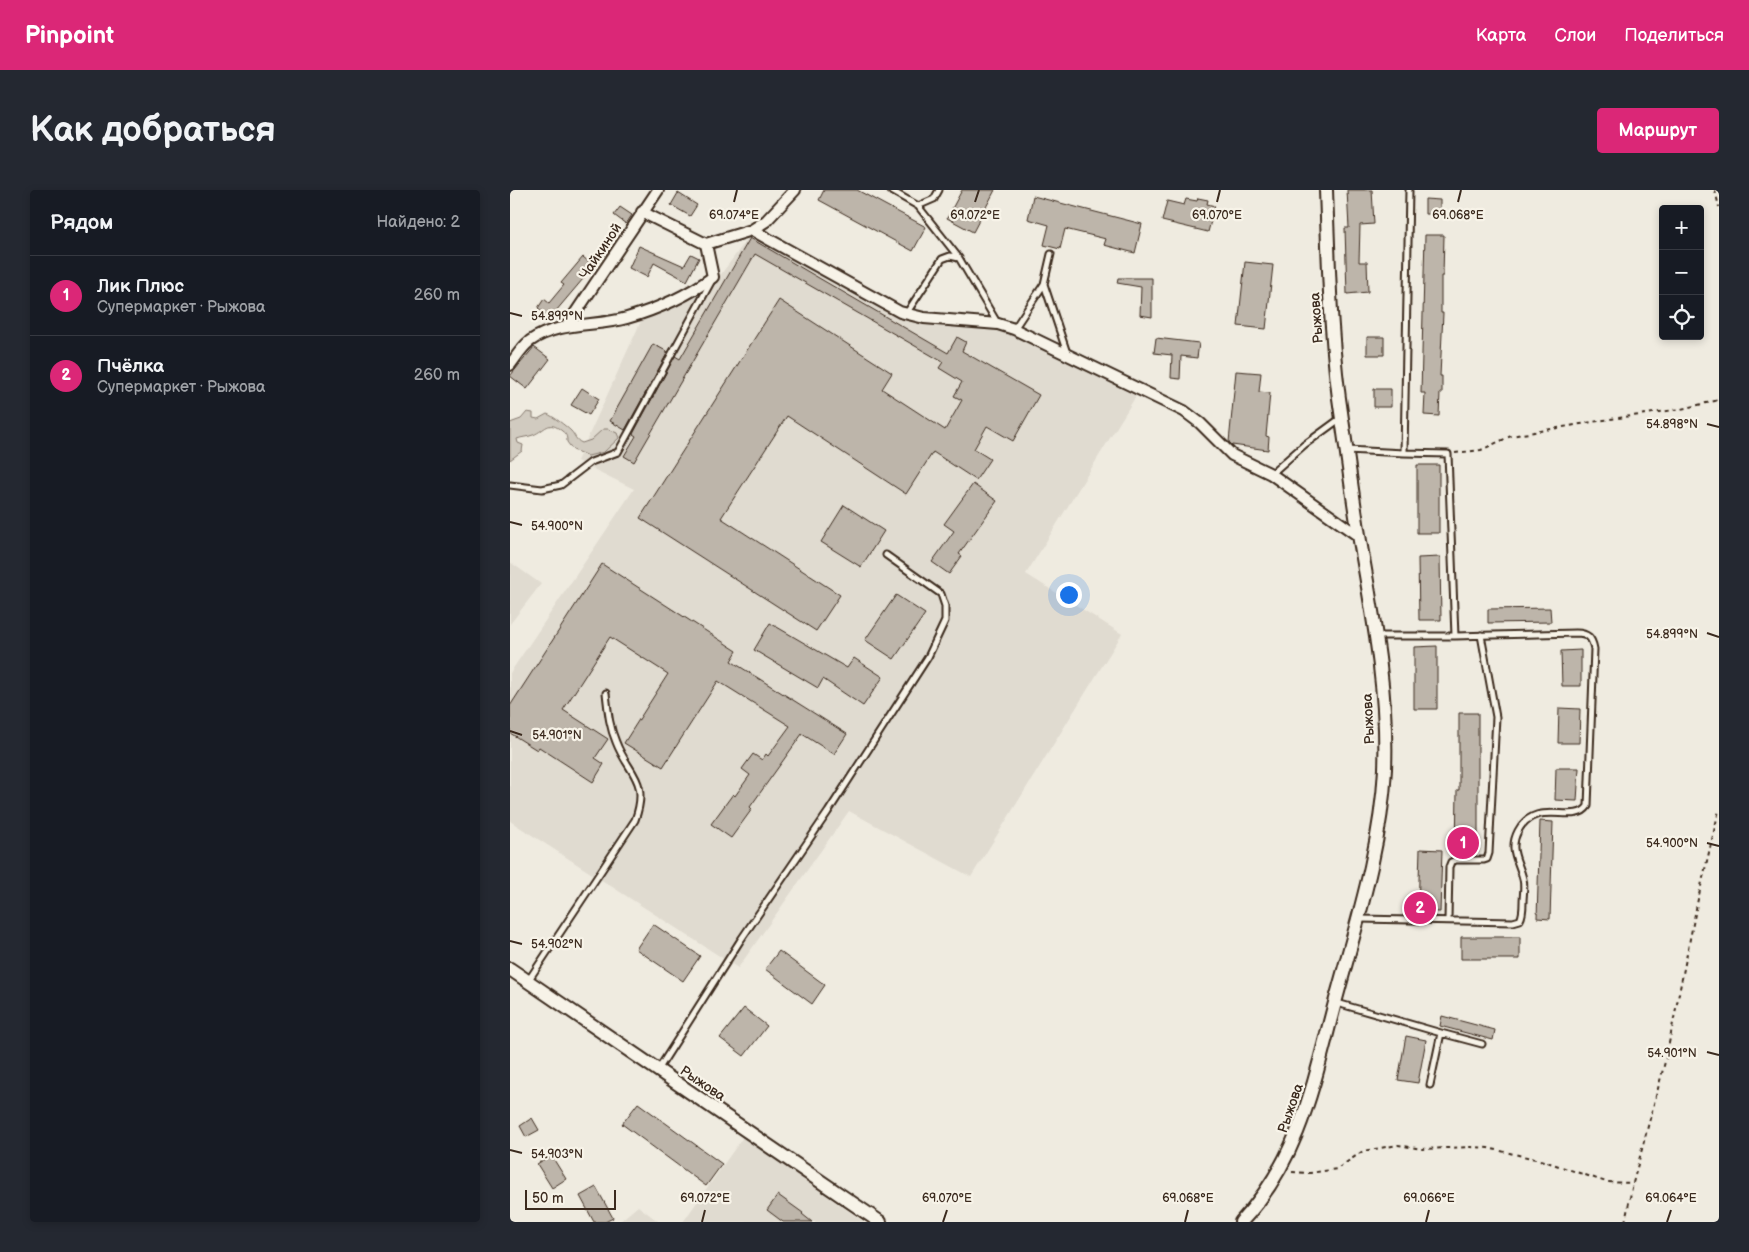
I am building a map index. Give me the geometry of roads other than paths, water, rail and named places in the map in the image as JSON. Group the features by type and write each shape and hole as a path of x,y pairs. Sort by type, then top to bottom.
{"street":[{"name":"Чайкиной","path":"566,327 658,190"},
{"path":"642,212 706,244 752,230 766,221 795,190"},
{"name":"Рыжова","path":"1241,1222 1279,1171 1297,1135 1310,1098 1371,866 1380,819 1385,769 1384,722 1377,636 1360,537 1334,360 1329,294 1326,190"},
{"path":"752,230 900,312 924,318 998,324 1014,329 1184,411 1200,423 1232,455 1271,474 1360,537"},
{"path":"510,364 530,341 566,327 616,320 647,312 670,303 694,290 713,277 706,244"},
{"name":"Рыжова","path":"510,969 880,1222"}],"lane":[{"path":"890,190 918,206 958,258 998,324"},
{"path":"918,206 934,199 939,190"},
{"path":"1404,453 1409,190"},
{"path":"1014,329 1044,284 1051,254"},
{"path":"906,314 942,259 950,256 958,258"},
{"path":"510,485 542,489 561,485 590,462 618,452 713,277"},
{"path":"1044,284 1067,354"},
{"path":"1271,474 1304,445 1342,418"},
{"path":"1347,450 1448,454 1455,636"},
{"path":"658,1071 740,941 828,812 938,639 945,621 945,606 941,594 886,555"},
{"path":"1357,918 1512,922 1520,920 1524,882 1513,852 1513,844 1518,831 1528,819 1542,814 1582,813 1588,806 1589,801 1594,649 1589,636 1584,633 1576,633 1377,636"},
{"path":"1448,920 1449,867 1451,862 1456,860 1484,860 1487,859 1489,853 1496,717 1482,635"},
{"path":"528,981 635,820 640,808 640,785 633,770 616,744 608,713 606,693"},
{"path":"1335,1003 1482,1044"},
{"path":"1430,1085 1441,1033"}],"place":[{"name":"Лик Плюс","path":"1463,843"},
{"name":"Пчёлка","path":"1420,908"}]}
